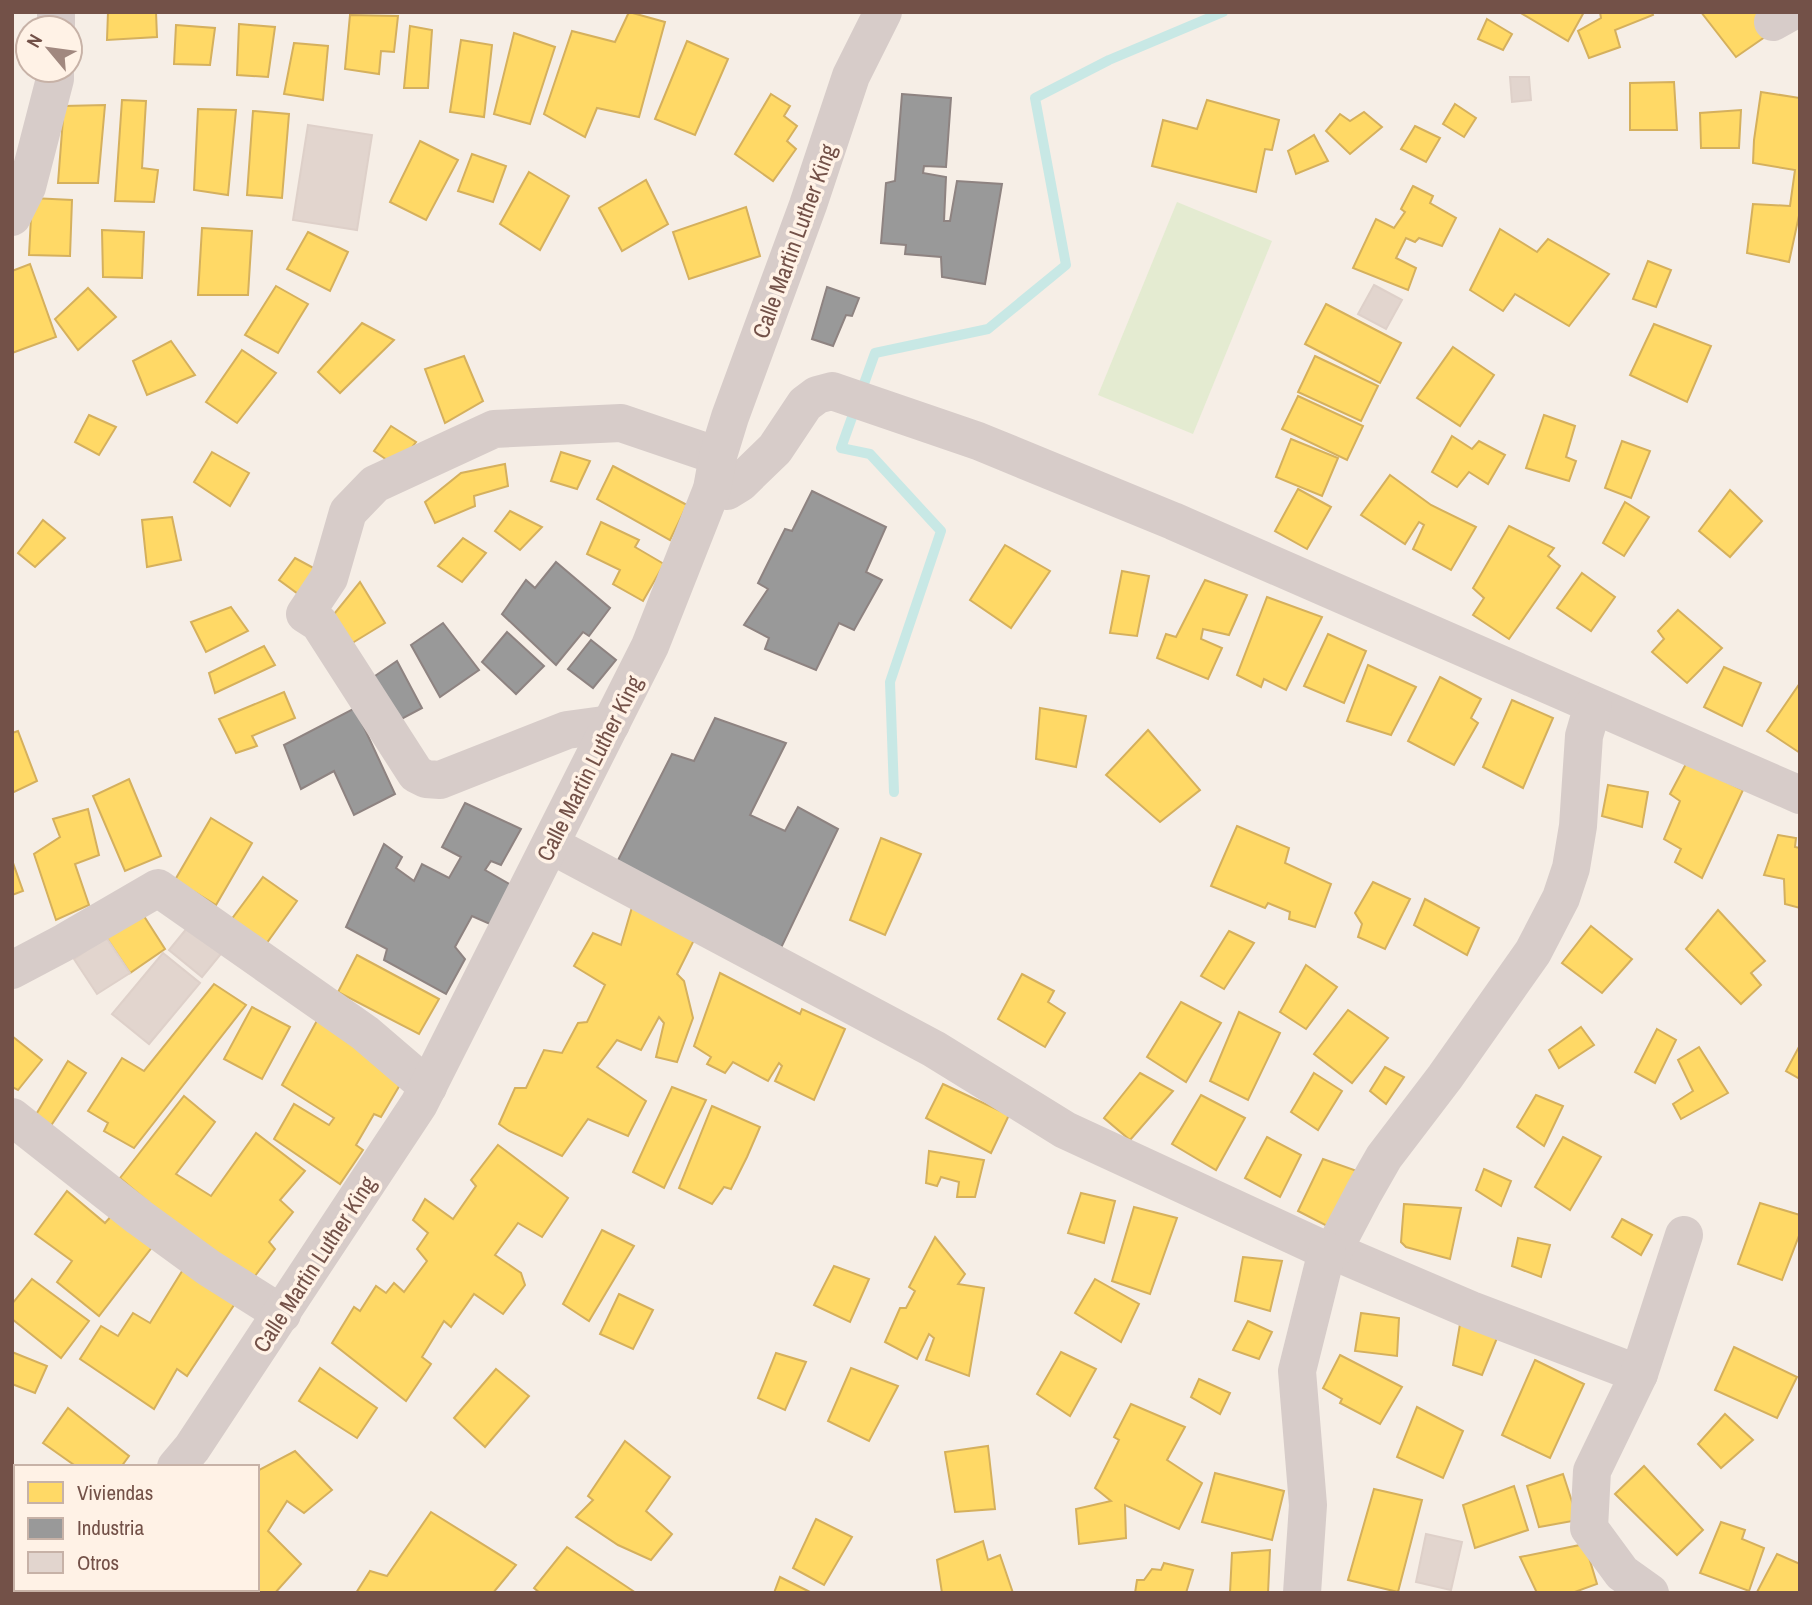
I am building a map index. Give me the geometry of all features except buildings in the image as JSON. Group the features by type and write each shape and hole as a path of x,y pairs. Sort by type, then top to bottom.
{"street":[{"name":"Calle Martin Luther King","path":"178,1465 192,1448 282,1314 419,1104 650,646 715,473 730,417 808,205 851,76 883,12"},
{"path":"12,218 27,187 54,84"},
{"path":"611,724 567,730 440,780 426,779 416,774 319,623 305,614 330,578 348,512 375,484 494,429 621,423 715,473 727,491 740,483 775,449 805,404 817,395 832,391 978,441 1172,521 1800,795"},
{"path":"1302,1593 1308,1505 1297,1371 1330,1251 1384,1157 1445,1077 1526,961 1561,898 1571,868 1578,826 1584,736 1593,705"},
{"path":"551,845 934,1049 1065,1130 1330,1251 1471,1310 1639,1374"},
{"path":"12,970 158,888 365,1033 428,1087"},
{"path":"12,1117 139,1217 209,1268 282,1314"},
{"path":"1650,1593 1622,1573 1589,1528 1592,1471 1639,1374 1684,1235"}],"green space":[{"path":"1177,202 1272,241 1193,434 1098,395"}],"waterway":[{"path":"894,792 890,682 941,531 870,454 841,448 875,353 988,329 1066,265 1035,98 1109,60 1223,12"}]}
